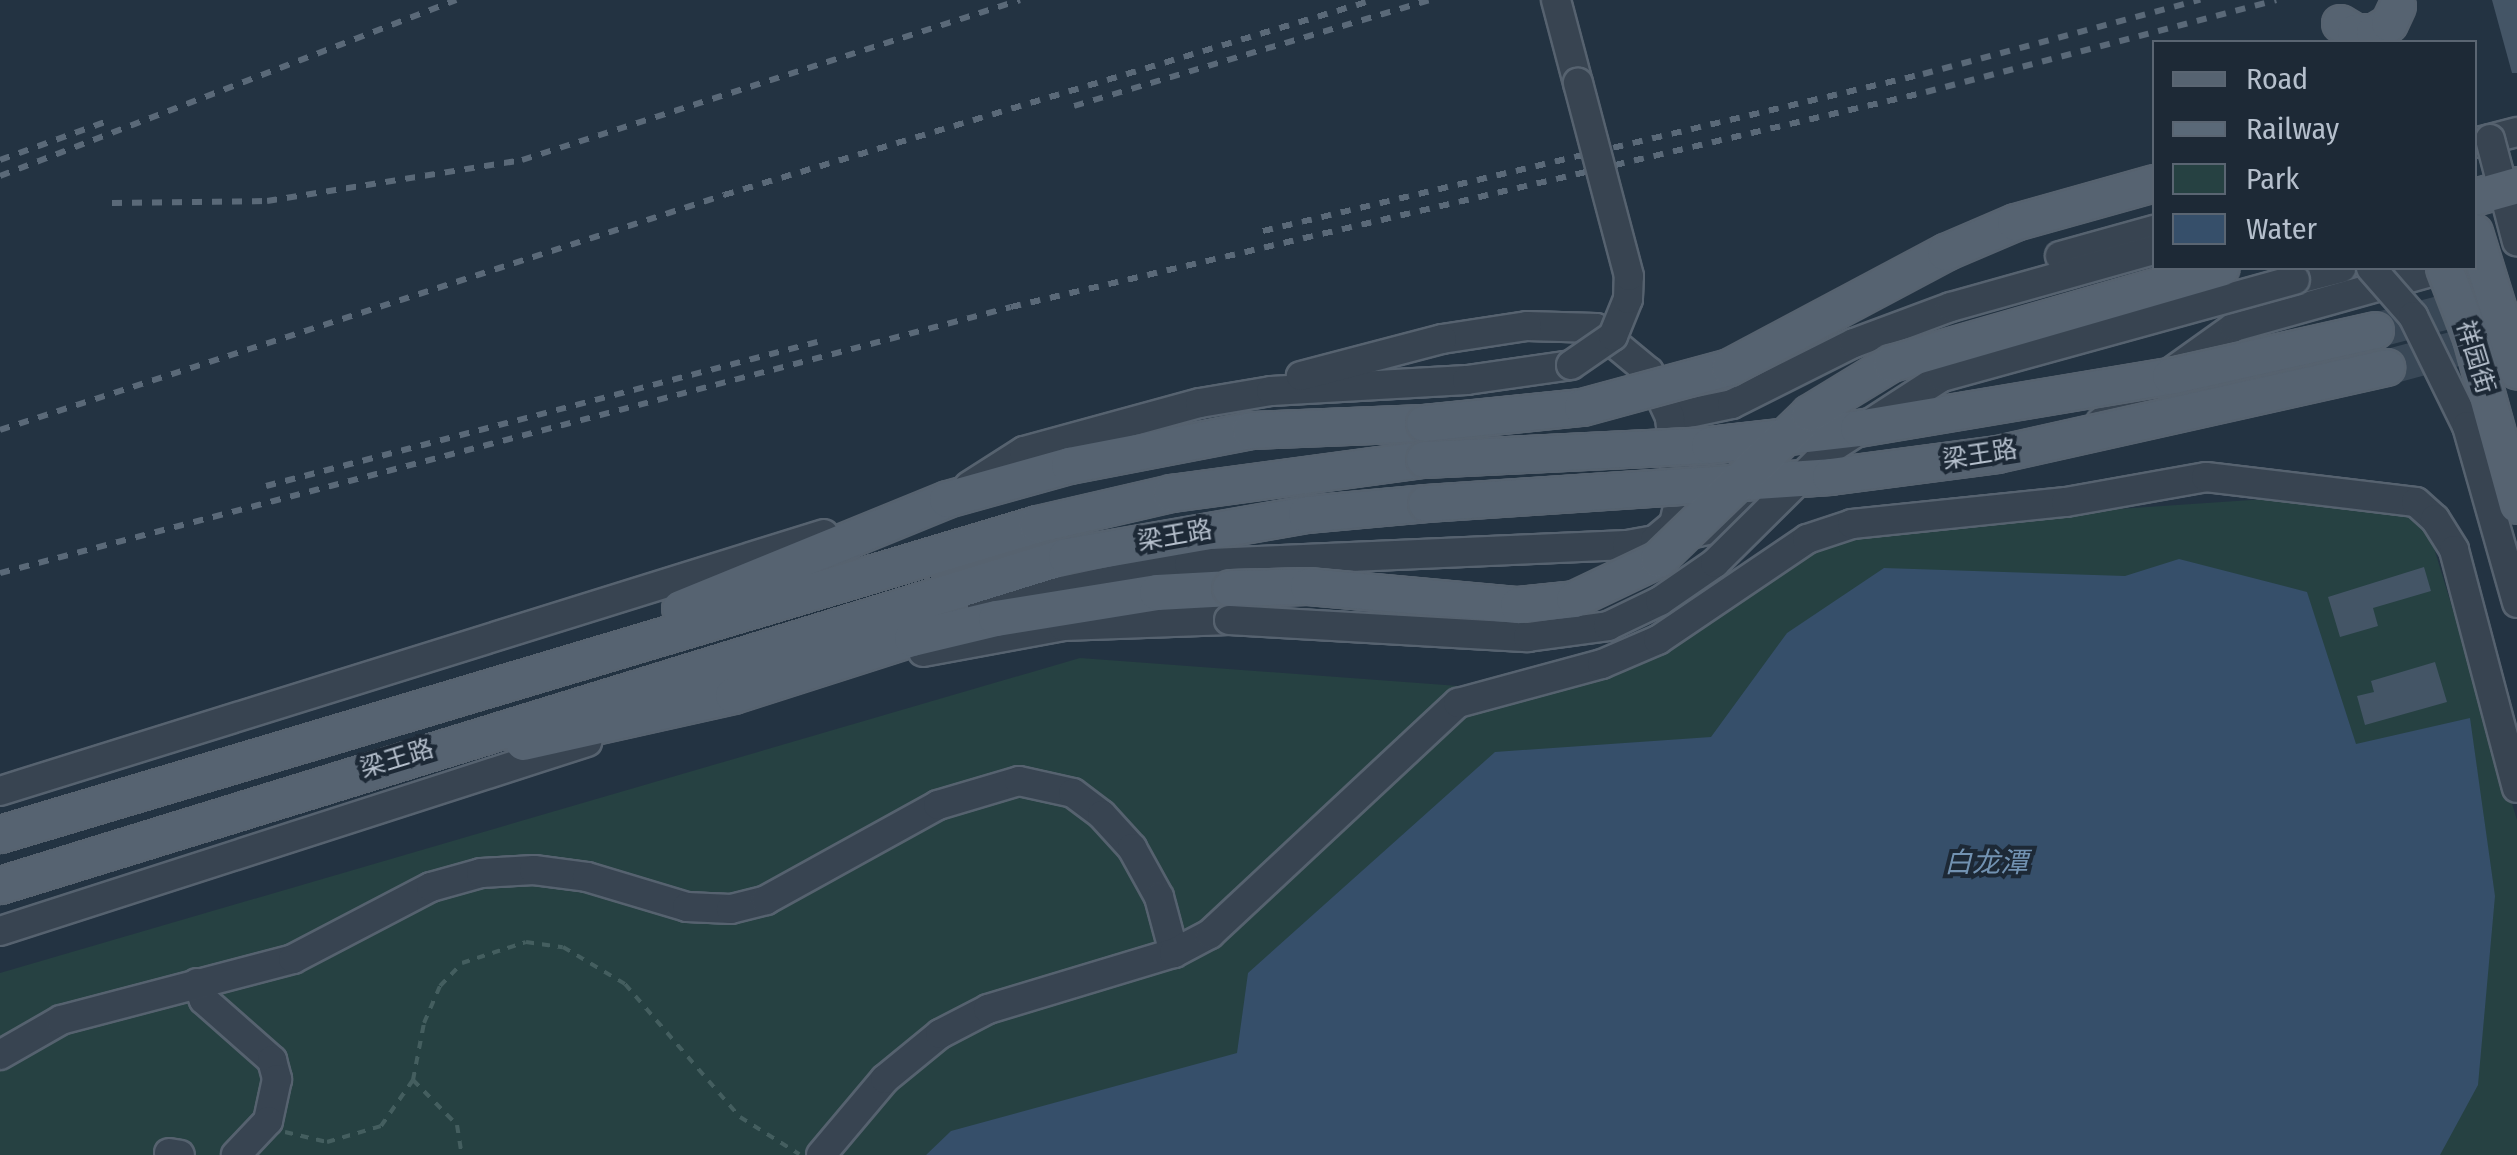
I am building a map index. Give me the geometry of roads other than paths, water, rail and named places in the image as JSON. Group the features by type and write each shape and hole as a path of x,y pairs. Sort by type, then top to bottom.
{"main road":[{"path":"2339,22 2355,32 2374,32 2389,23 2397,3"},
{"path":"2397,3 2406,40"},
{"name":"梁王路","path":"484,689 947,499 1198,437 1424,423 1582,407 1729,367 1945,252 2015,222 2152,184"},
{"path":"2477,196 2517,186"},
{"name":"祥园街","path":"2477,242 2517,371"},
{"path":"282,795 733,695 912,638 1076,603 1229,604 1308,586 1518,605 1574,598 1658,559 1809,413 1891,363 2214,270"},
{"name":"祥园街","path":"2445,270 2471,338 2517,506"},
{"name":"梁王路","path":"0,834 1037,524 1171,493 1424,459 1709,445 1858,428 2170,376 2376,330"},
{"name":"梁王路","path":"0,885 1066,556 1306,514 1830,476 1997,454 2386,366"}],"street":[{"path":"0,791 696,571 947,499 1024,451 1149,414 1237,397 1571,365 1612,336 1628,299 1629,276 1556,0"},
{"path":"2494,138 2517,242"},
{"path":"2477,190 2492,248 2477,258"},
{"path":"1729,367 2002,273 2152,231"},
{"path":"1670,416 1732,404 1854,343 1951,307 2152,251"},
{"path":"0,930 733,695 862,663 1063,626 1229,604 1528,637 1608,626 1660,601 1715,562 1830,450 1942,377 2334,270"},
{"path":"2373,270 2413,316 2467,426 2517,603"},
{"path":"912,638 1030,593 1189,564 1655,540 1739,524 1810,467 2103,422 2234,328 2437,270"},
{"path":"1237,397 1392,350 1568,324 1596,328 1629,351 1649,372 1670,416 1679,504 1674,524 1655,540"},
{"path":"821,1155 885,1078 940,1034 988,1009 1174,953 1210,934 1458,703 1602,664 1658,640 1806,539 1852,524 2066,502 2206,477 2378,494 2416,502 2436,519 2454,550 2517,788"},
{"path":"0,1055 62,1020 293,959 431,887 481,873 534,870 587,877 687,907 731,909 766,900 938,805 1019,781 1072,793 1102,814 1132,848 1159,896 1174,953"},
{"path":"197,983 204,1000 272,1060 276,1102 268,1122 236,1155"}],"water":[{"name":"白龙潭","path":"2179,559 2307,592 2356,744 2470,718 2495,896 2478,1085 2440,1155 926,1155 951,1131 1237,1053 1248,973 1495,752 1711,737 1787,633 1884,568 2125,576"}],"tunnel":[{"path":"2375,330 2517,293"},
{"path":"2386,367 2501,336"}],"railway":[{"path":"0,176 456,0"},
{"path":"112,203 267,201 522,160 1020,0"},
{"path":"0,430 724,195 1373,0"},
{"path":"1074,106 1429,0"},
{"path":"1263,231 1923,74 2200,0"},
{"path":"0,573 1011,307 1926,92 2276,0"},
{"path":"0,160 108,121"},
{"path":"266,486 817,342"}]}
